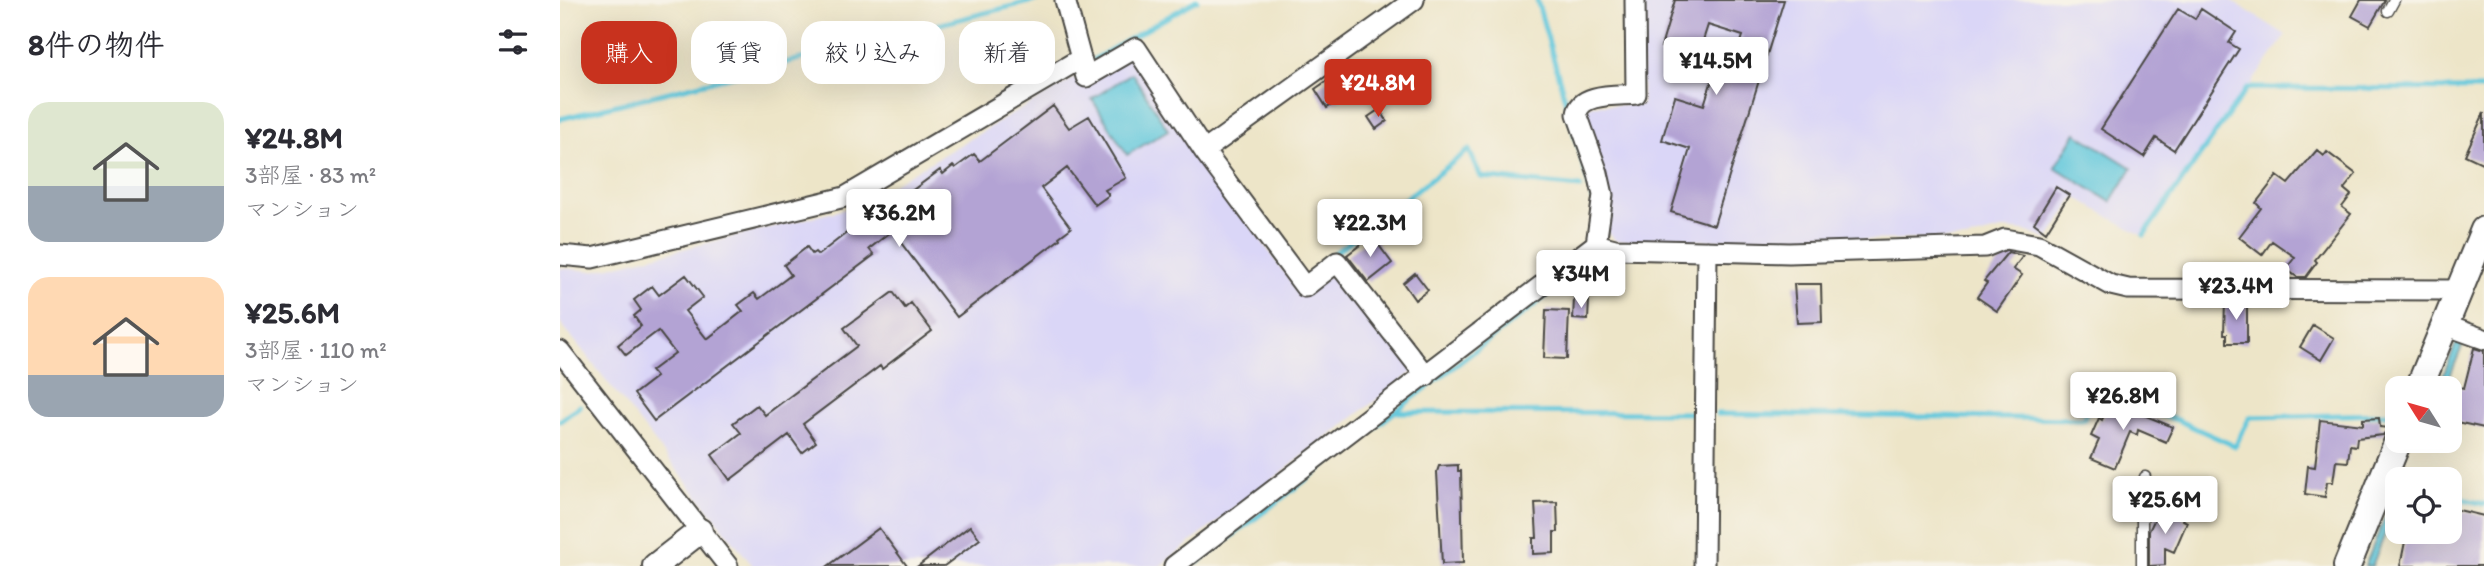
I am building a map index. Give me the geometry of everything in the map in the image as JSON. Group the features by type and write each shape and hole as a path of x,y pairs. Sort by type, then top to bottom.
{"main road":[{"path":"2424,376 2484,230"},
{"path":"2347,566 2393,453"}],"street":[{"path":"1065,0 1086,77 1136,48 1204,151 1305,286 1337,262 1426,376"},
{"path":"1204,151 1414,0"},
{"path":"1174,566 1596,244 1603,195 1577,114 1578,106 1590,99 1636,94 1636,0"},
{"path":"560,255 592,258 845,197 1080,59"},
{"path":"1596,244 1615,249 1789,253 1985,247 2006,239 2039,245 2111,285 2128,289 2459,290"},
{"path":"1704,566 1707,251"},
{"path":"2445,325 2484,339"},
{"path":"560,351 728,566"},
{"path":"655,566 700,531"}],"lane":[{"path":"2388,11 2394,0"},
{"path":"2142,566 2142,498 2146,477"}],"shaded area":[{"path":"1642,0 2230,0 2286,35 2143,236 2075,197 2048,240 2025,231 2005,229 1966,239 1616,241 1607,231 1585,110 1592,105 1642,105"},
{"path":"1130,56 1301,296 1332,274 1342,277 1415,370 1160,566 753,566 560,322 560,268 593,271 854,207 1076,77 1080,86"}],"water":[{"path":"1132,73 1168,130 1127,155 1092,99"},
{"path":"2076,133 2132,168 2111,202 2055,167"},
{"path":"2458,339 2464,342 2450,376 2443,376"},
{"path":"2385,517 2385,534 2372,566 2365,566"}],"building":[{"path":"1675,0 1784,0 1714,225 1671,212 1690,149 1662,140 1675,96 1704,105 1713,77 1750,75 1732,70 1743,36 1708,25 1697,59 1661,47"},
{"path":"2361,0 2385,0 2370,26 2352,16"},
{"path":"2178,9 2195,19 2201,9 2236,32 2229,43 2239,49 2174,150 2156,138 2144,157 2101,129"},
{"path":"1350,65 1363,84 1327,108 1315,89"},
{"path":"1053,106 1069,128 1089,116 1126,178 1105,190 1109,195 1095,205 1067,168 1041,188 1071,228 957,317 892,231 869,249 874,255 654,421 634,394 656,377 651,371 675,353 658,331 626,355 618,345 641,326 634,316 641,310 634,300 652,286 659,295 686,275 703,297 685,311 707,339 743,311 738,305 754,293 759,299 791,275 784,265 807,247 812,254 815,252 818,255 853,228 856,232 940,170 943,174 974,154 980,161"},
{"path":"1380,109 1387,121 1376,129 1368,117"},
{"path":"2484,113 2484,164 2465,155"},
{"path":"2317,150 2324,156 2327,152 2356,174 2344,189 2351,195 2342,207 2351,214 2315,260 2317,262 2306,277 2297,277 2286,269 2295,257 2272,241 2262,255 2239,237 2261,208 2256,203 2277,176 2288,184"},
{"path":"2056,187 2069,195 2046,232 2034,223"},
{"path":"1372,236 1392,263 1368,282 1347,255"},
{"path":"2008,252 2023,256 2013,269 2022,275 1997,311 1977,297 1987,283 1984,281"},
{"path":"1415,273 1428,290 1415,300 1403,283"},
{"path":"1794,284 1821,284 1822,322 1797,323"},
{"path":"893,292 905,308 911,303 932,331 803,424 816,442 802,453 789,435 730,480 712,455 741,433 733,423 757,405 765,415 857,346 844,328"},
{"path":"1574,299 1589,300 1588,320 1573,319"},
{"path":"2225,302 2247,302 2247,343 2227,343 2227,334 2224,334"},
{"path":"1546,310 1569,311 1567,359 1544,358"},
{"path":"2313,325 2334,338 2321,360 2300,347"},
{"path":"2474,348 2484,351 2484,428 2462,423 2464,388"},
{"path":"2110,401 2173,427 2166,442 2138,430 2137,435 2130,432 2115,468 2091,458 2099,440 2091,436"},
{"path":"2379,418 2380,427 2385,428 2385,433 2357,438 2356,446 2350,445 2348,462 2336,461 2333,482 2327,482 2325,497 2305,494 2308,466 2315,467 2320,420 2363,425 2363,419"},
{"path":"1458,465 1458,471 1461,471 1463,563 1442,564 1437,472 1439,466"},
{"path":"1557,502 1558,532 1554,532 1554,553 1533,554 1533,538 1537,538 1535,503"},
{"path":"2164,508 2184,517 2183,520 2187,522 2174,552 2165,548 2165,565 2149,566 2149,531 2158,512 2162,514"},
{"path":"2462,511 2484,516 2484,566 2400,566 2405,544 2462,544"},
{"path":"970,526 980,539 944,566 918,566"},
{"path":"879,528 907,566 828,566"}],"waterway":[{"path":"560,119 1037,0"},
{"path":"1095,59 1197,0"},
{"path":"1537,0 1593,199"},
{"path":"2144,235 2247,88 2484,89"},
{"path":"1332,255 1469,150 1481,177 1580,187"},
{"path":"1198,562 1585,264"},
{"path":"1717,414 2084,419 2092,394 2177,420 2235,446 2250,417 2385,414"},
{"path":"560,421 580,406"},
{"path":"1398,412 1696,413"},
{"path":"2462,499 2484,504"}]}
